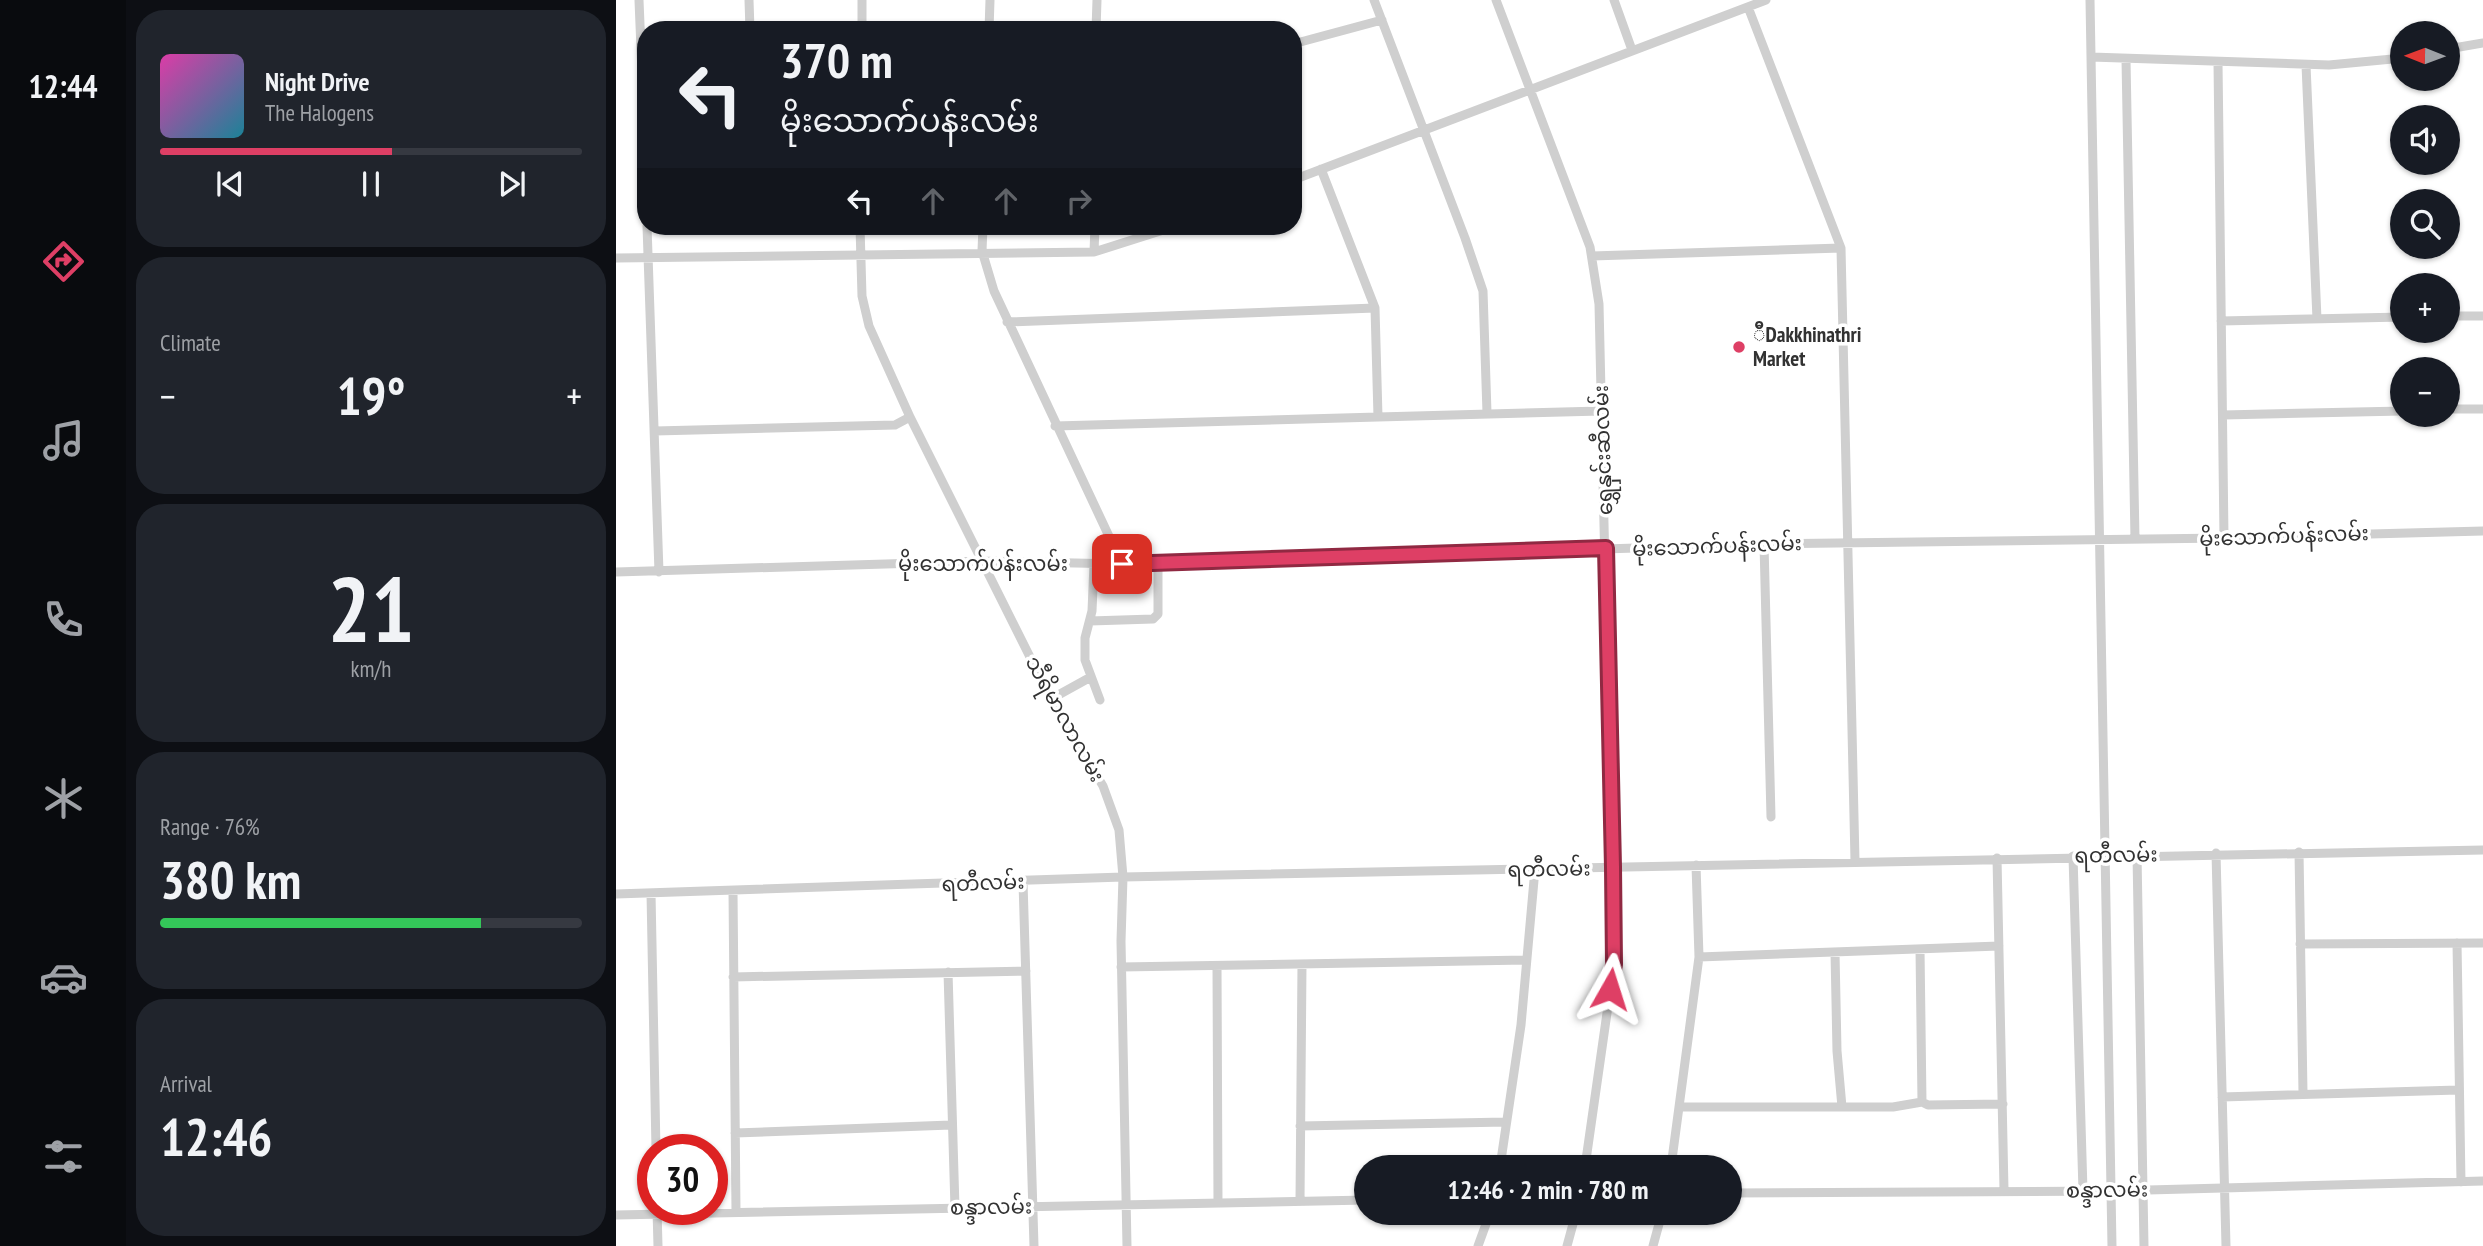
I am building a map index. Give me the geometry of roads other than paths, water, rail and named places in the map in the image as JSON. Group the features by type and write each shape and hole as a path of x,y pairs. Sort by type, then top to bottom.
{"street":[{"path":"639,0 640,21"},
{"path":"749,0 750,21"},
{"path":"862,0 862,21"},
{"path":"989,21 990,0"},
{"path":"1096,21 1097,0"},
{"path":"1374,0 1483,291 1487,413"},
{"name":"ရွှေနှင်းဆီလမ်း","path":"1496,0 1592,256 1599,304 1614,964 1587,1155"},
{"path":"1614,0 1632,50"},
{"path":"1302,176 1766,0"},
{"path":"2090,0 2112,1246"},
{"path":"1748,7 1841,248 1855,861"},
{"path":"1302,42 1382,20"},
{"path":"2460,47 2483,43"},
{"path":"2091,57 2306,65 2390,59"},
{"path":"2126,60 2135,540"},
{"path":"2218,63 2224,538"},
{"path":"2306,65 2317,319"},
{"path":"1321,169 1376,308 1378,417"},
{"path":"648,235 659,572"},
{"name":"သီရိမာလာလမ်း","path":"860,235 862,296 869,326 910,417 1051,699 1103,786 1119,830 1123,877 1121,967 1127,1246"},
{"path":"983,235 982,251 1007,322 1122,564"},
{"path":"1094,252 1095,235"},
{"path":"616,258 982,251 1094,252 1148,235"},
{"path":"1592,256 1841,248"},
{"path":"1007,322 1376,308"},
{"path":"2460,316 2483,316"},
{"path":"2221,321 2390,317"},
{"path":"2460,410 2483,409"},
{"path":"1055,426 1601,411"},
{"path":"2223,415 2390,411"},
{"path":"654,431 895,425 910,417"},
{"name":"မိုးသောက်ပန်းလမ်း","path":"616,572 984,561 1122,564 1846,542 2135,540 2483,531"},
{"path":"1764,544 1771,817"},
{"path":"1090,621 1153,619 1158,614 1158,563"},
{"path":"1094,564 1090,621 1085,638 1089,678 1100,700"},
{"path":"1051,699 1089,678"},
{"name":"ရတီလမ်း","path":"616,894 1123,877 2216,853 2483,850"},
{"path":"2299,852 2303,1093"},
{"path":"2216,853 2226,1246"},
{"path":"2137,855 2144,1246"},
{"path":"2073,856 2083,1191"},
{"path":"1997,858 2004,1190"},
{"path":"1673,1155 1699,957 1696,865"},
{"path":"1502,1155 1535,869"},
{"path":"1023,882 1034,1246"},
{"path":"733,891 736,1212"},
{"path":"651,893 656,1134"},
{"path":"2458,943 2461,1182"},
{"path":"2300,944 2483,943"},
{"path":"1699,957 1999,946"},
{"path":"1920,949 1922,1102"},
{"path":"1835,952 1837,1051 1842,1107"},
{"path":"1121,967 1526,960"},
{"path":"1300,1201 1302,964"},
{"path":"1217,966 1218,1203"},
{"path":"733,977 1026,971"},
{"path":"948,972 955,1208"},
{"path":"2222,1097 2458,1090"},
{"path":"1679,1107 1893,1107 1922,1102 1928,1105 2003,1104"},
{"path":"1300,1126 1506,1122"},
{"path":"735,1133 951,1125"},
{"name":"စန္ဒာလမ်း","path":"1742,1193 2111,1191 2483,1181"},
{"name":"စန္ဒာလမ်း","path":"728,1212 1354,1200"},
{"name":"စန္ဒာလမ်း","path":"616,1215 637,1213"},
{"path":"657,1225 658,1246"},
{"path":"1478,1246 1486,1225"},
{"path":"1567,1246 1573,1225"},
{"path":"1653,1246 1659,1225"}],"place":[{"name":"ီDakkhinathri Market","path":"1739,347"}]}
